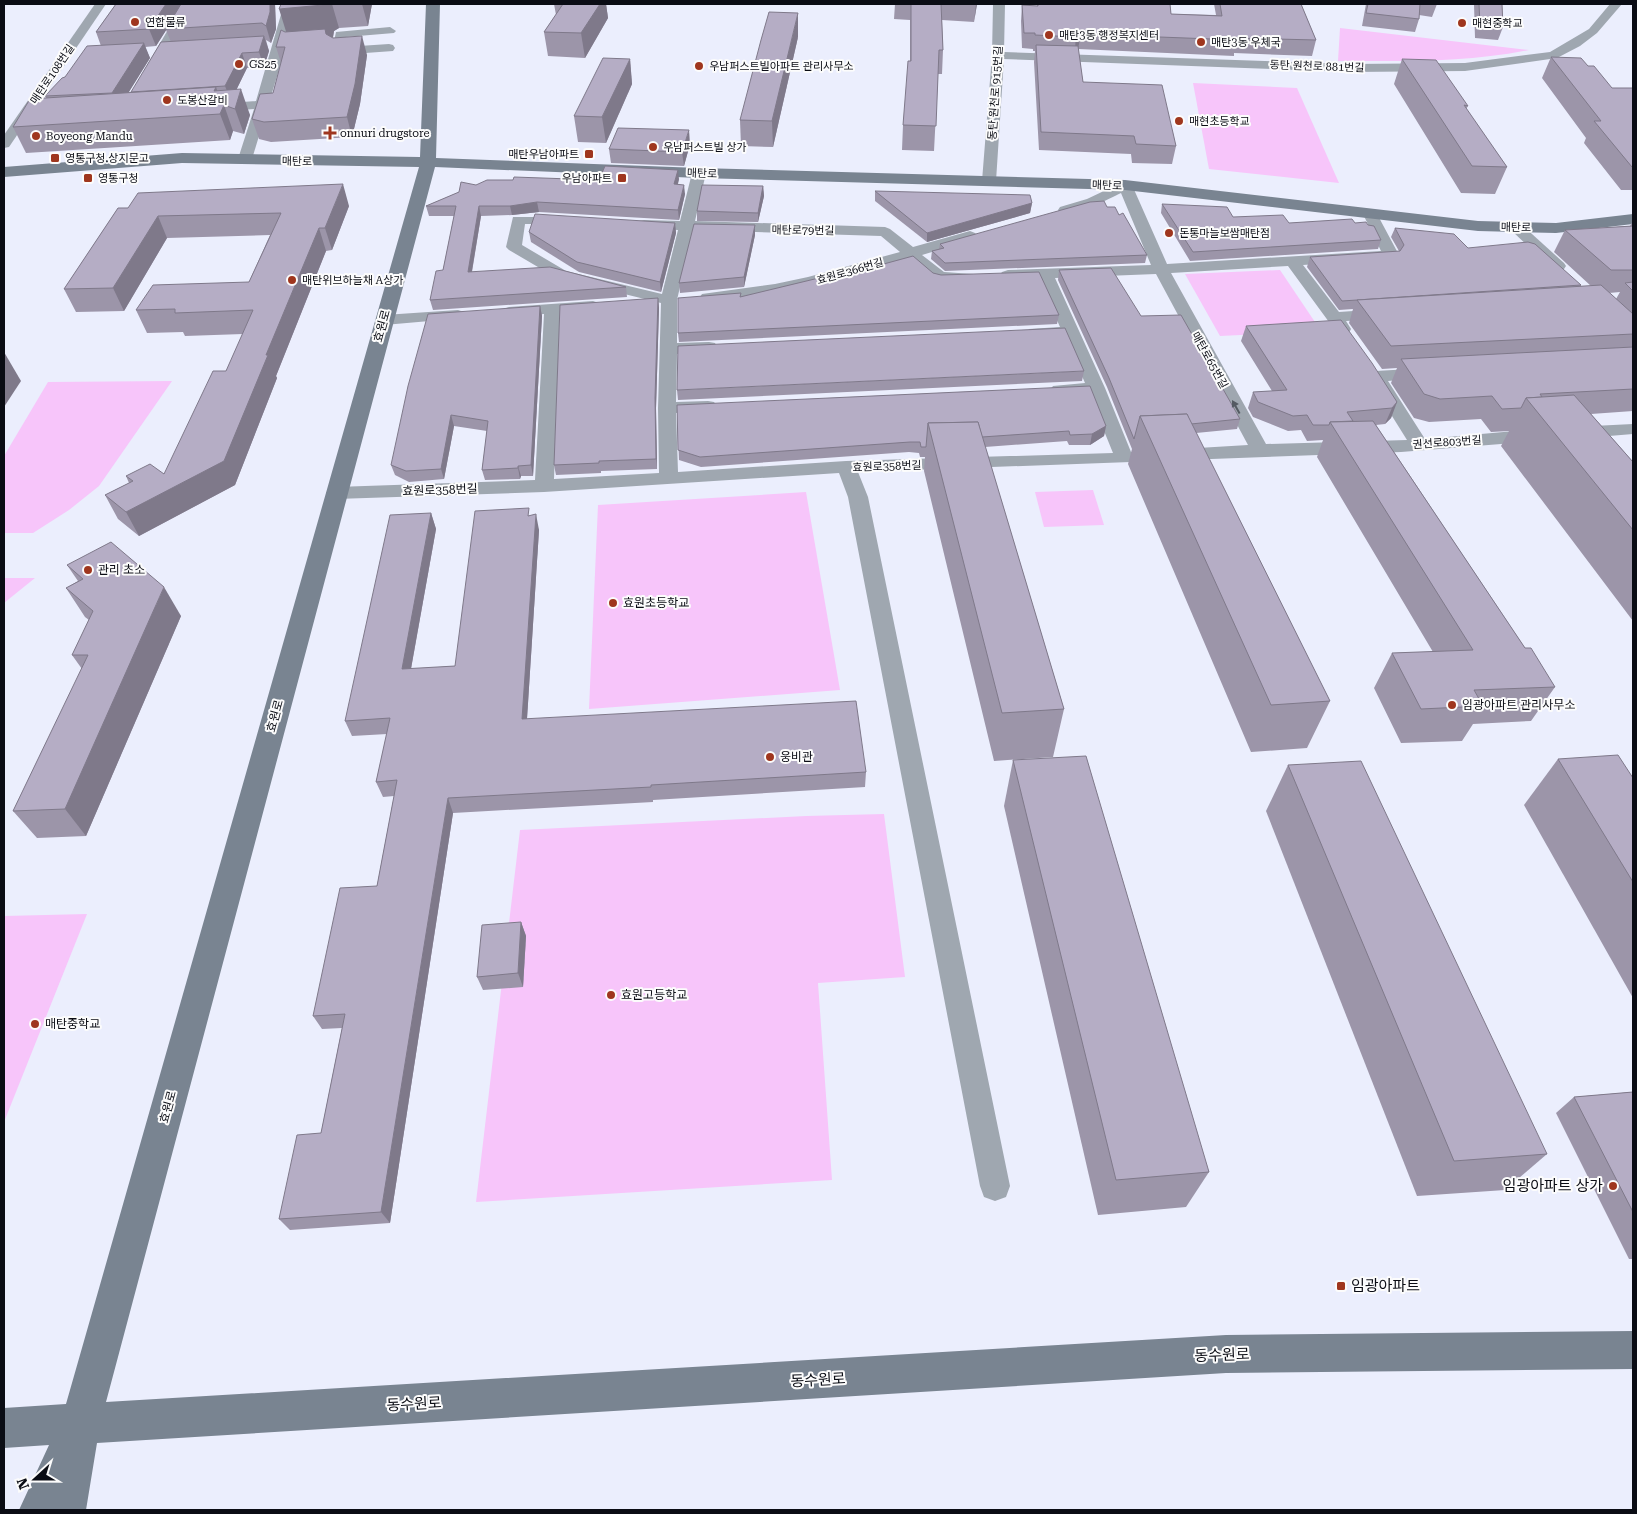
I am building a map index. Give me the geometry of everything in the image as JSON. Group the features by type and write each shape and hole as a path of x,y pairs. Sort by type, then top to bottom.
{"street":[{"path":"144,80 189,4"},
{"path":"245,160 281,46 290,4"},
{"name":"효원로","path":"65,1510 80,1424 428,162 433,4"},
{"name":"동탄 원천로 915번길","path":"988,182 998,56 999,4"},
{"name":"동탄 원천로 881번길","path":"998,56 1352,68 1465,67 1553,55 1576,43 1593,31 1616,4"},
{"name":"매탄로108번길","path":"4,144 102,5"},
{"path":"388,48 338,51 334,43 340,34 390,31"},
{"path":"143,53 180,51"},
{"path":"203,109 261,105"},
{"path":"21,120 40,119"},
{"name":"매탄로","path":"4,172 172,158 428,162 699,173 1125,185 1478,226 1517,228 1556,228 1633,219"},
{"path":"669,478 667,408 669,300 699,173"},
{"path":"1054,213 1092,202 1125,185"},
{"name":"매탄로65번길","path":"1125,185 1161,269 1260,450"},
{"path":"912,252 940,277 1161,269 1391,255 1369,212"},
{"path":"579,220 539,218 518,220 514,247 561,274 669,300"},
{"name":"매탄로79번길","path":"628,223 687,227 885,232 912,252"},
{"path":"1517,228 1567,274"},
{"name":"효원로366번길","path":"493,313 734,296 809,283 912,252 988,232"},
{"path":"1293,262 1350,339"},
{"path":"1045,274 1096,388 1124,458"},
{"path":"544,486 552,309"},
{"path":"1334,317 1402,313"},
{"path":"384,320 473,314"},
{"path":"1022,333 1071,331"},
{"path":"668,349 727,346"},
{"path":"1366,361 1419,444"},
{"path":"1376,376 1446,372"},
{"path":"1046,390 1096,388"},
{"path":"667,408 727,405"},
{"name":"권선로803번길","path":"1260,450 1419,444 1633,429"},
{"name":"효원로358번길","path":"336,493 544,486 846,467 1124,458 1260,450"},
{"path":"846,467 858,498 995,1186"},
{"name":"동수원로","path":"4,1428 1226,1354 1633,1350"},
{"name":"효원로","path":"40,1510 80,1424"}],"shaded area":[{"path":"1340,28 1529,50 1458,59 1338,61"},
{"path":"1193,83 1297,88 1339,183 1209,169"},
{"path":"1280,270 1321,331 1220,336 1185,274"},
{"path":"172,381 99,486 69,510 33,533 4,533 4,456 48,382"},
{"path":"1093,490 1104,525 1044,527 1035,492"},
{"path":"806,492 840,690 589,709 598,505"},
{"path":"4,578 35,578 4,603"},
{"path":"884,814 905,977 818,983 832,1180 476,1202 520,830"},
{"path":"87,914 4,1122 4,916"}],"building":[{"path":"116,4 166,4 149,29 96,32"},
{"path":"181,4 270,4 270,12 266,26 262,23 166,29"},
{"path":"281,4 324,4 279,9"},
{"path":"563,4 600,4 581,33 544,32"},
{"path":"911,4 941,4 943,50 939,50 936,126 903,125 908,61 911,61"},
{"path":"1038,4 1170,4 1171,14 1222,16 1220,4 1301,4 1316,40 1237,38 1238,40 1081,34 1076,34 1076,37 1024,33 1022,5 1038,6"},
{"path":"1368,4 1420,4 1419,19 1366,13"},
{"path":"1479,4 1502,4 1503,27 1480,25"},
{"path":"769,12 798,13 772,121 740,120 761,40"},
{"path":"325,29 326,34 333,38 362,36 355,84 347,117 264,122 252,119 260,94 273,93 285,47 276,47 281,30 285,32"},
{"path":"264,36 259,52 242,53 225,86 131,92 161,42"},
{"path":"144,43 112,93 45,96 65,77 87,46"},
{"path":"1036,45 1078,46 1083,82 1162,85 1176,146 1136,144 1134,136 1041,132"},
{"path":"1551,57 1581,58 1588,66 1594,66 1612,88 1633,88 1633,167 1594,121 1601,121"},
{"path":"603,58 630,59 602,117 574,116"},
{"path":"1402,59 1436,60 1468,106 1464,105 1507,167 1472,166"},
{"path":"216,87 214,91 241,89 235,109 224,105 220,114 13,127 30,99"},
{"path":"618,128 689,130 682,152 609,149"},
{"path":"605,166 678,170 674,184 684,185 678,210 537,202 510,206 479,206 468,272 550,267 626,287 430,300 436,271 443,270 456,206 426,206 459,192 461,182 476,185 487,180 513,180 514,177 599,180"},
{"path":"343,184 325,228 319,228 224,461 126,512 105,495 133,481 126,476 150,464 164,474 213,371 226,371 253,310 175,313 175,309 136,310 153,285 249,282 281,213 158,216 113,288 64,289 118,208 128,208 138,193"},
{"path":"702,185 763,186 758,213 697,211"},
{"path":"875,191 1030,195 1032,203 927,233"},
{"path":"1104,201 1107,207 1115,207 1119,215 1123,213 1147,255 945,263 932,251 944,248 940,244 1090,202"},
{"path":"1162,204 1227,207 1233,217 1283,215 1289,223 1352,219 1355,223 1366,222 1368,225 1374,226 1381,240 1193,252"},
{"path":"535,214 675,223 660,282 577,262 529,232"},
{"path":"694,224 755,225 744,277 679,283"},
{"path":"1633,226 1633,270 1611,270 1565,230"},
{"path":"1395,228 1454,234 1468,248 1528,242 1535,244 1581,285 1342,301 1310,257 1400,251 1404,245"},
{"path":"913,256 933,273 941,275 1039,272 1059,315 678,333 678,298 741,293 740,297 823,277 825,280"},
{"path":"1111,268 1141,316 1181,315 1240,419 1191,424 1187,414 1140,416 1134,439 1109,378 1059,270"},
{"path":"1633,282 1633,291 1625,283"},
{"path":"1601,285 1633,314 1633,334 1391,346 1357,300"},
{"path":"658,298 655,398 656,459 554,465 560,305"},
{"path":"540,306 531,465 518,466 518,468 482,470 488,421 451,415 441,469 406,471 391,465 408,386 428,314"},
{"path":"1341,320 1397,402 1392,408 1347,412 1353,421 1330,422 1329,425 1313,425 1307,415 1293,416 1258,402 1253,392 1287,390 1246,326"},
{"path":"1065,328 1084,371 677,390 678,346"},
{"path":"1633,347 1633,389 1540,394 1542,397 1526,398 1521,408 1502,409 1492,396 1440,399 1424,394 1401,359"},
{"path":"1090,386 1106,426 1092,434 1070,435 1069,431 982,437 978,422 928,423 926,447 921,447 920,442 910,442 700,457 678,450 677,405"},
{"path":"1574,395 1633,462 1633,530 1526,398"},
{"path":"1187,414 1330,701 1271,705 1140,416"},
{"path":"1373,421 1525,648 1531,648 1555,687 1474,690 1483,706 1421,709 1392,653 1473,650 1330,422"},
{"path":"978,422 1064,709 1002,713 928,423"},
{"path":"529,508 528,516 536,514 522,719 856,701 866,772 651,785 651,787 448,798 381,1212 279,1219 297,1135 321,1133 345,1014 313,1016 340,888 377,886 397,780 376,782 390,718 345,721 390,515 431,513 402,669 455,666 475,511"},
{"path":"111,542 164,587 65,809 13,811 88,655 72,655 93,611 66,588 83,579 67,565"},
{"path":"1618,755 1633,778 1633,882 1558,759"},
{"path":"1086,756 1209,1172 1116,1180 1013,760"},
{"path":"1361,761 1547,1154 1454,1161 1288,765"},
{"path":"521,922 518,973 477,977 482,925"},
{"path":"1633,1092 1633,1212 1574,1097"}],"place":[{"name":"연합물류","path":"135,22"},
{"name":"매현중학교","path":"1462,23"},
{"name":"매탄3동 행정복지센터","path":"1049,35"},
{"name":"매탄3동 우체국","path":"1201,42"},
{"name":"GS25","path":"239,64"},
{"name":"우남퍼스트빌아파트 관리사무소","path":"699,66"},
{"name":"도봉산갈비","path":"167,100"},
{"name":"매현초등학교","path":"1179,121"},
{"name":"onnuri drugstore","path":"330,133"},
{"name":"Boyeong Mandu","path":"36,136"},
{"name":"우남퍼스트빌 상가","path":"653,147"},
{"name":"매탄우남아파트","path":"589,154"},
{"name":"영통구청.상지문고","path":"55,158"},
{"name":"영통구청","path":"88,178"},
{"name":"우남아파트","path":"622,178"},
{"name":"돈통마늘보쌈매탄점","path":"1169,233"},
{"name":"매탄위브하늘채 A상가","path":"292,280"},
{"name":"관리 초소","path":"88,570"},
{"name":"효원초등학교","path":"613,603"},
{"name":"임광아파트 관리사무소","path":"1452,705"},
{"name":"웅비관","path":"770,757"},
{"name":"효원고등학교","path":"611,995"},
{"name":"매탄중학교","path":"35,1024"},
{"name":"임광아파트 상가","path":"1613,1186"},
{"name":"임광아파트","path":"1341,1286"}]}
